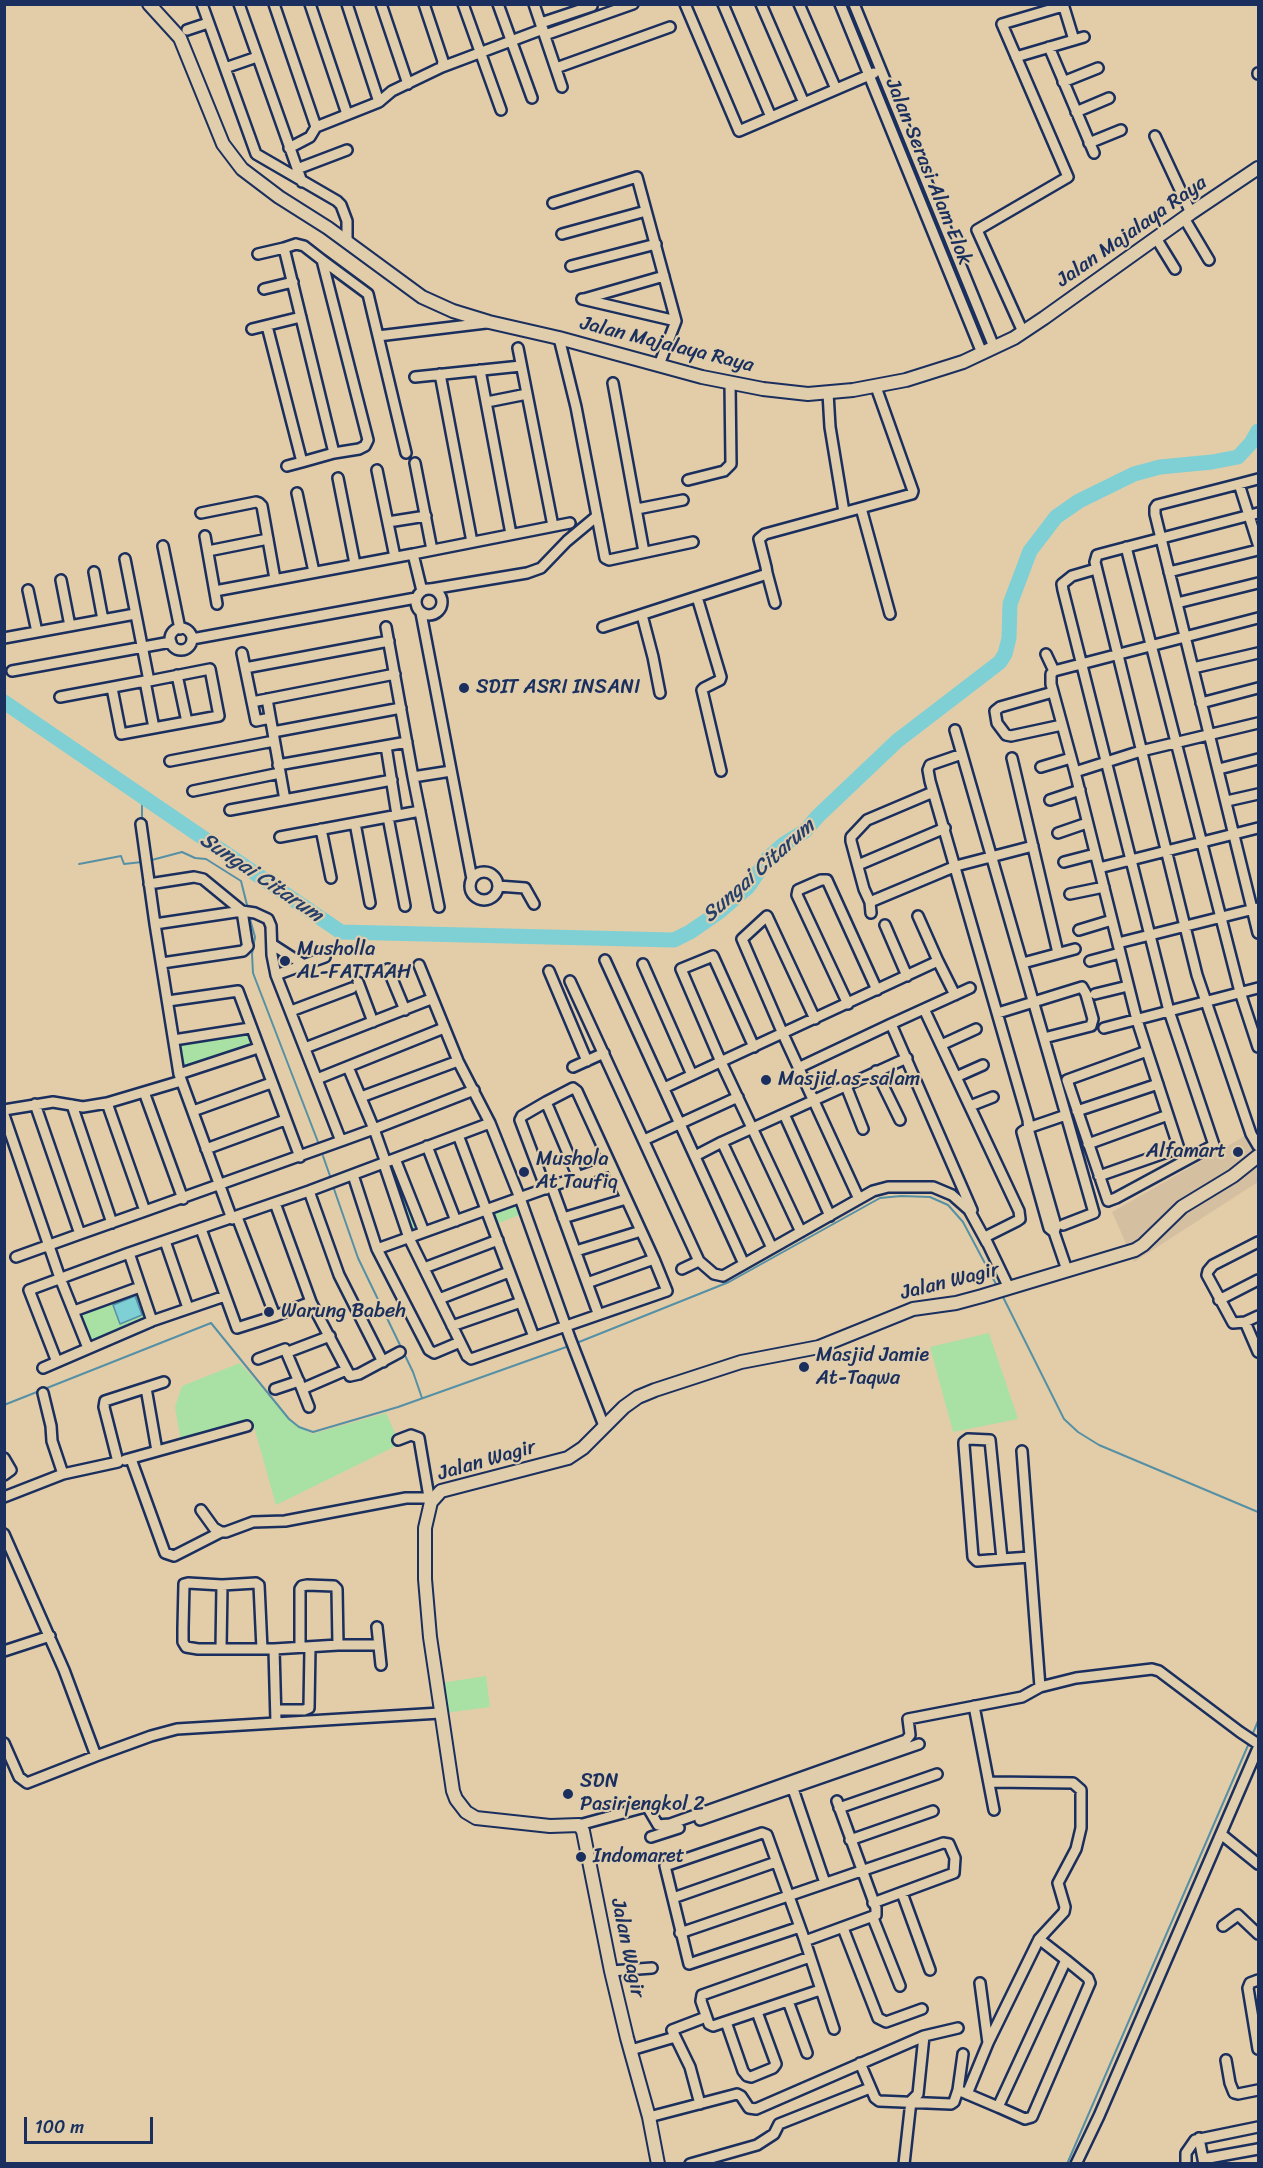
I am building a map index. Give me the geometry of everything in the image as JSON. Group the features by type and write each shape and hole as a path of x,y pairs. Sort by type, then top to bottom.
{"street":[{"name":"Jalan Majalaya Raya","path":"149,4 180,38 208,110 231,157 250,176 347,241 422,297 453,311 489,322 560,338 730,383 763,389 808,394 876,387 946,369 982,353 1023,332 1258,168"},
{"path":"202,4 256,154 332,198 340,205 347,221 347,241"},
{"path":"239,4 302,182"},
{"path":"274,4 316,127"},
{"path":"310,4 347,114"},
{"path":"347,4 379,102"},
{"path":"381,4 408,84"},
{"path":"423,4 443,61 442,67"},
{"path":"463,4 501,110"},
{"path":"498,4 531,98"},
{"path":"534,4 562,87"},
{"path":"289,148 310,137 316,127 379,102 392,91 442,67 543,29 633,4"},
{"path":"685,4 739,131 882,70"},
{"path":"723,4 771,117"},
{"path":"761,4 804,103"},
{"path":"799,4 836,89"},
{"name":"Jalan Serasi Alam Elok","path":"840,4 982,353"},
{"name":"Jalan Serasi Alam Elok","path":"854,4 994,347"},
{"path":"1023,332 977,230 1068,177 1002,24 1063,5 1074,40"},
{"path":"543,29 592,6"},
{"path":"187,30 208,23"},
{"path":"556,68 670,27"},
{"path":"1017,57 1084,37"},
{"path":"1049,47 1094,153"},
{"path":"225,68 257,57"},
{"path":"1063,82 1098,68"},
{"path":"1076,112 1109,98"},
{"path":"1089,143 1121,130"},
{"path":"1155,136 1209,260"},
{"path":"297,169 347,150"},
{"path":"553,203 637,177 676,321 659,365"},
{"path":"561,234 646,211"},
{"path":"1156,238 1175,269"},
{"path":"258,254 300,244 368,294 406,453"},
{"path":"571,266 656,244"},
{"path":"284,248 334,453"},
{"path":"287,466 359,448 365,446 368,440 322,260"},
{"path":"664,276 582,299 676,321"},
{"path":"264,289 293,282"},
{"path":"968,320 981,316"},
{"path":"252,329 301,317"},
{"path":"378,336 489,322"},
{"path":"267,326 302,462"},
{"path":"560,338 606,560 693,542"},
{"path":"518,348 553,526"},
{"path":"415,377 521,366"},
{"path":"480,370 511,534"},
{"path":"440,374 472,542"},
{"path":"613,383 644,552"},
{"path":"688,480 724,471 731,464 730,383"},
{"path":"775,603 760,543 761,535 913,493 876,387"},
{"path":"828,393 830,427 844,512"},
{"path":"487,402 527,394"},
{"path":"415,463 432,550"},
{"path":"378,470 395,557"},
{"path":"338,478 355,564"},
{"path":"1258,479 1157,505 1155,508 1209,735 1255,909 1258,933"},
{"path":"1239,484 1254,514 1258,544"},
{"path":"297,494 314,572"},
{"path":"637,510 683,500"},
{"path":"201,513 259,503 262,506 275,579"},
{"path":"861,508 890,614"},
{"path":"1254,514 1097,555 1095,562 1204,1001 1251,1134 1258,1146"},
{"path":"388,522 426,516"},
{"path":"192,639 527,573 541,568 567,541 597,516"},
{"path":"215,591 570,522"},
{"path":"205,536 217,604"},
{"path":"208,551 268,539"},
{"path":"163,546 180,629"},
{"path":"1126,547 1240,992 1258,1047"},
{"path":"1169,572 1258,550"},
{"path":"413,554 423,593 416,607 421,613 426,638 472,879 471,892 478,899 483,900 496,895 498,886 495,877 488,872 479,873 472,879"},
{"path":"125,559 142,647 154,728"},
{"path":"1096,569 1072,576 1062,584 1169,1011 1214,1145 1108,1201 1067,1080 1147,1051"},
{"path":"94,572 103,620"},
{"path":"603,627 753,580 767,573"},
{"path":"61,580 69,626"},
{"path":"1177,603 1258,583"},
{"path":"426,638 433,615 440,610 442,602 459,585"},
{"path":"28,590 37,632"},
{"path":"423,593 439,594 442,602"},
{"path":"697,597 721,677 720,680 702,690 721,771"},
{"path":"421,613 433,615"},
{"path":"4,638 135,614"},
{"path":"642,615 660,693"},
{"path":"1054,671 1258,618"},
{"path":"386,627 439,907"},
{"path":"180,629 188,631 192,639 189,647 182,650 175,648 171,642 172,633 180,629"},
{"path":"245,668 389,641"},
{"path":"12,671 171,642"},
{"path":"242,653 256,721 270,718"},
{"path":"1193,668 1258,653"},
{"path":"1046,654 1054,671"},
{"path":"60,697 210,669 219,716 121,734 112,688"},
{"path":"1054,671 1050,679 1053,692 1080,790 1137,1020 1184,1161"},
{"path":"252,702 395,674"},
{"path":"177,675 187,722"},
{"path":"1202,703 1258,688"},
{"path":"1053,692 1000,707 995,711 997,723 1006,735 1011,736 1062,724"},
{"path":"267,699 285,800"},
{"path":"170,761 401,708"},
{"path":"1075,772 1141,751 1258,723"},
{"path":"955,730 1094,1213 1063,1225"},
{"path":"193,791 279,769 407,742"},
{"path":"386,746 392,780 393,816 405,906"},
{"path":"962,754 930,765 928,770 1028,1120 1028,1128 1056,1226 1054,1232 1067,1270"},
{"path":"1012,758 1058,953"},
{"path":"1041,767 1071,758"},
{"path":"1219,769 1258,759"},
{"path":"414,777 451,771"},
{"path":"230,810 392,780"},
{"path":"1050,800 1080,790"},
{"path":"871,913 870,902 866,896 850,839 863,823 899,804 933,792"},
{"path":"1227,801 1258,794"},
{"path":"280,837 420,811"},
{"path":"355,823 370,903"},
{"path":"1058,833 1088,823"},
{"path":"141,824 180,1077 219,1185 275,1316"},
{"path":"858,866 945,828"},
{"path":"1099,868 1258,828"},
{"path":"321,829 331,878"},
{"path":"870,902 956,866 1033,846"},
{"path":"1064,862 1095,854"},
{"path":"149,884 199,878 242,911 246,949 162,963"},
{"path":"848,1004 797,895 798,890 822,879 827,880 877,990"},
{"path":"498,886 525,888 534,904"},
{"path":"1070,894 1104,887"},
{"path":"1090,961 1150,935 1255,909"},
{"path":"155,924 242,911 255,913 268,919 271,926 272,955 276,975 341,1141"},
{"path":"814,1019 767,916 742,939 798,1068 859,1199"},
{"path":"918,916 956,995"},
{"path":"1079,930 1112,920"},
{"path":"885,926 907,976"},
{"path":"273,945 304,965"},
{"path":"1023,963 1075,949"},
{"path":"754,1047 713,956 681,969 721,1062 801,1232"},
{"path":"276,975 325,957"},
{"path":"604,960 744,1264"},
{"path":"664,1088 938,961"},
{"path":"643,964 692,1075"},
{"path":"419,965 458,1061 490,1123 604,1426"},
{"path":"388,969 405,1010"},
{"path":"549,971 587,1061"},
{"path":"570,981 699,1261 718,1276 723,1276 859,1199 888,1187 921,1186 942,1190 962,1202 986,1240"},
{"path":"291,1011 355,985 373,1022"},
{"path":"1095,994 1128,986"},
{"path":"998,1013 1080,987 1083,988 1093,1018 1091,1026 1044,1038"},
{"path":"798,1068 970,988"},
{"path":"1104,1028 1258,988"},
{"path":"168,1001 238,991 300,1157"},
{"path":"305,1048 431,999"},
{"path":"924,1009 1020,1215 1017,1221 986,1240"},
{"path":"891,1024 1008,1288"},
{"path":"174,1040 250,1028"},
{"path":"317,1079 444,1028"},
{"path":"941,1045 976,1029"},
{"path":"4,1110 53,1102 92,1106 107,1103 144,1092 258,1048"},
{"path":"573,1067 604,1053"},
{"path":"695,1156 907,1058"},
{"path":"361,1097 458,1061"},
{"path":"956,1077 983,1065"},
{"path":"348,1067 388,1162 424,1232"},
{"path":"876,1071 900,1120"},
{"path":"193,1111 271,1083"},
{"path":"1077,1111 1158,1084"},
{"path":"846,1086 863,1129"},
{"path":"388,1162 409,1238 467,1356 471,1359 598,1313 667,1291 577,1091 573,1088 522,1116 520,1120 563,1218 598,1313"},
{"path":"16,1257 300,1157 474,1090"},
{"path":"144,1092 183,1198"},
{"path":"644,1140 738,1096"},
{"path":"970,1106 993,1097"},
{"path":"546,1102 578,1177"},
{"path":"107,1103 145,1211"},
{"path":"35,1104 80,1234"},
{"path":"72,1105 112,1223"},
{"path":"784,1114 830,1216"},
{"path":"4,1115 48,1245 88,1348"},
{"path":"1028,1128 1066,1115"},
{"path":"1088,1144 1168,1115"},
{"path":"206,1149 285,1120"},
{"path":"57,1362 29,1290 309,1191 490,1123"},
{"path":"458,1135 534,1337"},
{"path":"722,1143 772,1248"},
{"path":"427,1146 456,1221"},
{"path":"1099,1176 1179,1148"},
{"name":"Jalan Wagir","path":"658,2163 650,2117 611,1971 586,1838 579,1825 550,1826 476,1818 466,1812 453,1791 440,1713 425,1579 425,1528 431,1497 441,1491 568,1458 638,1397 676,1382 741,1362 819,1347 913,1309 956,1303 1135,1250 1182,1207 1233,1176 1258,1156"},
{"path":"377,1249 611,1165"},
{"path":"353,1174 377,1249 429,1350 434,1353 460,1342"},
{"path":"309,1191 339,1275 383,1362"},
{"path":"563,1218 626,1198"},
{"path":"275,1203 312,1302 350,1376 353,1377 400,1352"},
{"path":"201,1229 237,1328 312,1302"},
{"path":"576,1251 640,1231"},
{"path":"424,1268 498,1240"},
{"path":"165,1241 188,1308"},
{"path":"1258,1242 1209,1269 1208,1275 1233,1323 1245,1322 1258,1316"},
{"path":"129,1253 152,1321"},
{"path":"587,1283 654,1258"},
{"path":"682,1269 699,1261"},
{"path":"439,1299 509,1272"},
{"path":"1219,1300 1258,1280"},
{"path":"74,1311 140,1287"},
{"path":"43,1368 152,1321 225,1296"},
{"path":"452,1326 521,1302"},
{"path":"1245,1322 1258,1352"},
{"path":"288,1352 330,1336"},
{"path":"258,1359 285,1349 309,1407"},
{"path":"275,1389 300,1385 346,1370"},
{"path":"118,1462 104,1403 107,1400 164,1382"},
{"path":"146,1388 157,1451"},
{"path":"43,1393 52,1441 63,1474"},
{"path":"4,1497 63,1474 131,1459 247,1426"},
{"path":"131,1459 165,1554 174,1556 222,1532 253,1522 285,1521 406,1498 431,1497 419,1438 411,1435 398,1440"},
{"path":"1002,1559 990,1440 988,1438 966,1440 964,1444 973,1557 977,1561 1030,1557"},
{"path":"1022,1451 1040,1687"},
{"path":"4,1458 11,1470 4,1475"},
{"path":"201,1510 214,1528 222,1532"},
{"path":"4,1534 50,1636 96,1756"},
{"path":"262,1649 259,1585 256,1583 222,1585 193,1582 184,1584 183,1642 189,1648 221,1649 262,1649 274,1649 379,1645"},
{"path":"221,1649 222,1585"},
{"path":"276,1710 309,1708 299,1599 301,1587 307,1585 334,1586 338,1589 338,1645"},
{"path":"377,1627 381,1665"},
{"path":"4,1651 50,1636"},
{"path":"274,1649 276,1722"},
{"path":"651,1837 906,1740 910,1735 908,1719 1022,1697 1040,1687 1065,1679 1152,1669 1167,1676 1258,1745 1099,2116 1076,2163"},
{"path":"974,1706 994,1810"},
{"path":"4,1743 20,1778 27,1783 151,1736 177,1729 440,1713"},
{"path":"579,1825 645,1807 648,1808 658,1825 662,1826 919,1744"},
{"path":"805,1941 873,1918 877,1913 838,1804 937,1774"},
{"path":"860,2064 875,2098 879,2101 951,2104 954,2102 963,2092 1039,1939 1064,1912 1065,1907 1058,1883 1076,1849 1081,1828 1081,1790 1078,1786 1068,1782 990,1782"},
{"path":"791,1784 825,1883"},
{"path":"850,1840 933,1811"},
{"path":"800,1927 689,1964 665,1865 762,1833 768,1837 805,1941 834,2029"},
{"path":"1221,1834 1258,1864"},
{"path":"680,1933 943,1842 949,1844 955,1858 954,1874 873,1903"},
{"path":"673,1898 776,1862"},
{"path":"902,1893 930,1970"},
{"path":"1223,1926 1238,1915 1258,1931"},
{"path":"873,1918 900,1986"},
{"path":"843,1928 878,2018 886,2022 922,2009"},
{"path":"963,2092 1025,2120 1032,2117 1090,1983 1088,1978 1039,1939"},
{"path":"810,1957 702,1995 700,2001 711,2026 820,1989"},
{"path":"998,2107 1066,1960"},
{"path":"611,1971 652,1968"},
{"path":"1258,1980 1250,1983 1248,1988 1258,2049"},
{"path":"980,1983 988,2043"},
{"path":"788,2001 807,2053"},
{"path":"726,2022 743,2071 751,2077 773,2068 776,2064 757,2012"},
{"path":"700,2104 690,2067 672,2030 706,2017"},
{"path":"650,2117 737,2094 749,2108 756,2109 924,2036 958,2028"},
{"path":"904,2163 911,2102 918,2094 924,2036"},
{"path":"631,2050 675,2037"},
{"path":"963,2054 963,2092"},
{"path":"1226,2060 1234,2093 1258,2090"},
{"path":"690,2163 757,2145 774,2134 779,2124 870,2088"},
{"path":"1175,2163 1186,2163 1186,2153 1190,2144 1199,2138 1258,2127"},
{"path":"1199,2138 1203,2161 1258,2149"}],"shaded area":[{"path":"1258,1131 1258,1182 1134,1262 1112,1212 1243,1137"}],"green space":[{"path":"250,1028 258,1048 179,1074 174,1040"},
{"path":"395,1159 424,1232 409,1238 384,1164"},
{"path":"515,1203 519,1215 496,1224 491,1213"},
{"path":"139,1291 149,1320 90,1344 78,1313"},
{"path":"989,1333 1018,1419 953,1432 930,1347"},
{"path":"240,1363 289,1419 312,1434 386,1413 400,1444 276,1505 254,1427 182,1448 175,1407 182,1386"},
{"path":"486,1676 490,1707 445,1713 441,1683"}],"water":[{"path":"135,1296 142,1315 120,1324 113,1305"}],"waterway":[{"name":"Sungai Citarum","path":"4,702 341,932 674,940 719,912 748,887 768,858 784,844 805,831 897,741 1000,662 1005,654 1009,638 1010,604 1030,551 1056,517 1079,501 1134,474 1160,467 1238,457 1258,431"},
{"path":"142,796 142,820"},
{"path":"148,861 182,852 195,858 206,859 241,881 247,905"},
{"path":"79,864 121,856 124,864 142,862"},
{"path":"250,919 255,937 252,954 253,973 318,1142"},
{"path":"323,1156 330,1176"},
{"path":"334,1189 358,1258 413,1372 422,1398"},
{"path":"574,1344 729,1282 880,1198 930,1197 948,1205 963,1222 997,1286"},
{"path":"1001,1293 1064,1419 1078,1432 1099,1445 1258,1512"},
{"path":"4,1405 211,1323 289,1419 299,1427 313,1432 398,1407 569,1346"},
{"path":"1251,1738 1258,1721"},
{"path":"1067,2164 1249,1743"}],"place":[{"name":"SDIT ASRI INSANI","path":"464,688"},
{"name":"Musholla AL-FATTAAH","path":"285,961"},
{"name":"Masjid as-salam","path":"766,1080"},
{"name":"Alfamart","path":"1238,1152"},
{"name":"Mushola At Taufiq","path":"524,1172"},
{"name":"Warung Babeh","path":"269,1312"},
{"name":"Masjid Jamie At-Taqwa","path":"804,1367"},
{"name":"SDN Pasirjengkol 2","path":"568,1794"},
{"name":"Indomaret","path":"581,1857"}]}
